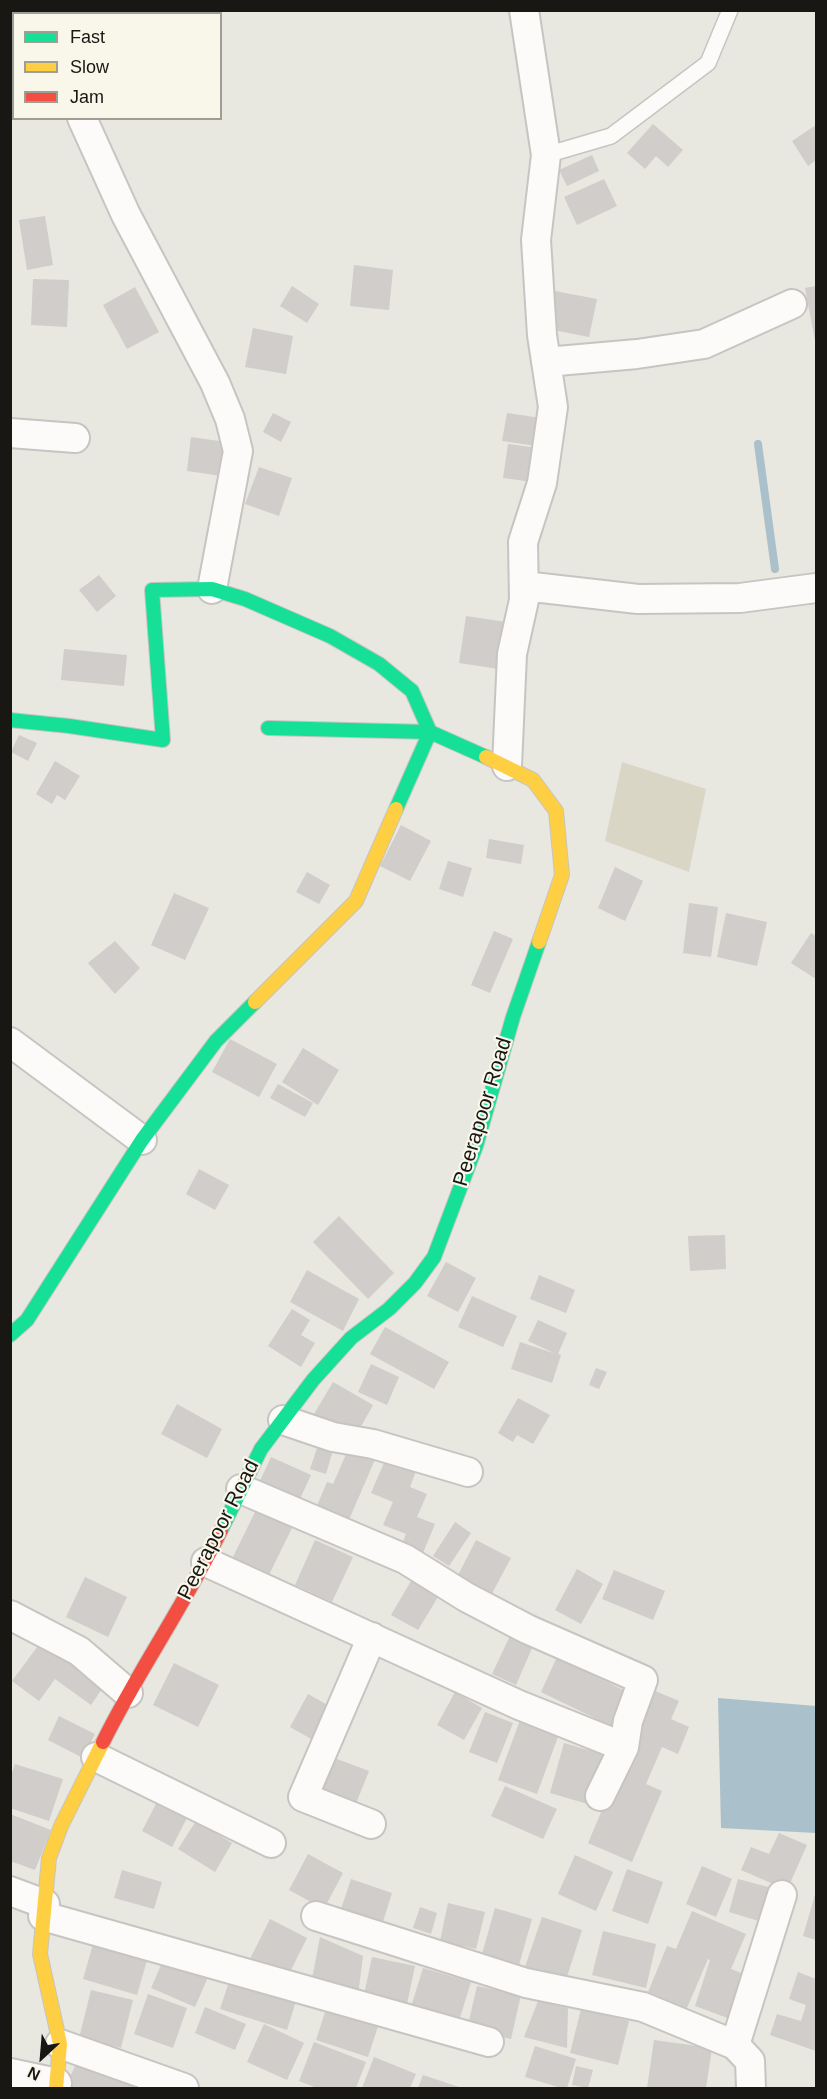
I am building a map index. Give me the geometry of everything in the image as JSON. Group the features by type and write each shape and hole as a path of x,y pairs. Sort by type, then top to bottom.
{"street":[{"path":"507,766 512,654 524,600 523,542 542,483 553,407 542,335 536,240 546,155 524,10"},
{"path":"83,120 126,215 215,382 230,419 238,451 212,589"},
{"path":"546,362 637,354 704,344 792,304"},
{"path":"10,433 75,438"},
{"path":"524,586 638,599 740,598 816,588"},
{"path":"10,720 163,740 152,590 212,589 245,599 320,632 379,664 412,691 430,732 356,901 216,1041 142,1140 27,1320 10,1335"},
{"path":"268,728 430,732"},
{"name":"Peerapoor Road","path":"56,2086 60,2044 40,1954 49,1858 61,1826 128,1694 207,1562 261,1449 313,1380 351,1338 389,1310 415,1283 434,1257 476,1146 513,1017 562,875 556,811 533,780 430,732"},
{"path":"10,1042 142,1140"},
{"path":"283,1420 333,1437 373,1444 468,1472"},
{"path":"241,1489 405,1559 466,1597 527,1629 643,1680 628,1721 624,1747 600,1796"},
{"path":"207,1562 519,1705 624,1747"},
{"path":"10,1615 79,1651 128,1694"},
{"path":"371,1824 303,1797 372,1637"},
{"path":"96,1756 271,1843"},
{"path":"10,1891 44,1910 489,2042"},
{"path":"735,2045 782,1895"},
{"path":"316,1916 526,1983 643,2007 735,2045 750,2061 751,2088"},
{"path":"60,2044 184,2088"},
{"path":"10,2073 56,2086"}],"lane":[{"path":"546,155 611,136 708,63 730,10"}],"shaded area":[{"path":"622,762 706,789 689,872 605,841"}],"water":[{"path":"718,1698 816,1706 816,1833 721,1828"}],"building":[{"path":"653,124 683,150 668,167 656,156 645,169 627,153"},
{"path":"816,125 816,160 808,166 792,141"},
{"path":"592,155 599,171 567,186 559,170"},
{"path":"604,179 617,206 577,225 564,197"},
{"path":"45,216 53,265 27,270 19,220"},
{"path":"354,265 393,270 389,310 350,306"},
{"path":"33,279 69,280 67,327 31,325"},
{"path":"292,286 319,304 307,323 280,306"},
{"path":"816,286 816,341 815,341 805,288"},
{"path":"135,287 159,332 127,349 103,305"},
{"path":"555,291 597,299 589,337 548,329"},
{"path":"253,328 293,336 286,374 245,367"},
{"path":"273,413 291,422 281,442 263,432"},
{"path":"507,413 541,418 537,446 502,441"},
{"path":"191,437 226,442 222,476 187,471"},
{"path":"508,444 538,448 533,482 503,478"},
{"path":"259,467 292,478 279,516 245,504"},
{"path":"99,575 116,596 97,612 79,590"},
{"path":"466,616 513,623 505,670 459,663"},
{"path":"64,649 127,655 124,686 61,680"},
{"path":"19,735 37,743 28,761 11,752"},
{"path":"55,761 80,776 65,800 57,795 52,804 36,794"},
{"path":"401,825 431,841 410,881 380,866"},
{"path":"489,839 524,845 521,864 486,858"},
{"path":"448,861 472,868 463,897 439,889"},
{"path":"615,867 643,881 625,921 598,908"},
{"path":"307,872 330,885 319,904 296,892"},
{"path":"174,893 209,908 185,960 151,945"},
{"path":"689,903 718,907 711,957 683,953"},
{"path":"726,913 767,922 757,966 717,957"},
{"path":"494,931 513,939 490,993 471,985"},
{"path":"811,933 816,936 816,979 791,963"},
{"path":"115,941 140,968 115,994 88,963"},
{"path":"230,1039 277,1064 259,1097 212,1072"},
{"path":"303,1048 339,1070 318,1105 282,1082"},
{"path":"278,1084 313,1103 305,1117 270,1098"},
{"path":"199,1169 229,1185 215,1210 186,1194"},
{"path":"339,1216 394,1273 368,1299 313,1242"},
{"path":"725,1235 726,1269 690,1271 688,1236"},
{"path":"446,1262 476,1278 458,1312 427,1296"},
{"path":"307,1270 359,1299 343,1331 290,1302"},
{"path":"539,1275 575,1290 566,1313 530,1299"},
{"path":"472,1296 517,1316 503,1347 458,1327"},
{"path":"292,1309 310,1320 301,1335 315,1343 301,1367 268,1346"},
{"path":"538,1320 567,1333 558,1354 561,1355 552,1383 511,1369 520,1342 556,1354 528,1341"},
{"path":"385,1327 449,1362 434,1389 370,1354"},
{"path":"371,1364 399,1377 387,1405 358,1392"},
{"path":"596,1368 607,1372 599,1389 589,1385"},
{"path":"333,1382 373,1405 355,1437 314,1414"},
{"path":"518,1398 550,1415 533,1444 517,1435 513,1442 498,1433"},
{"path":"177,1404 222,1429 207,1458 161,1434"},
{"path":"351,1443 377,1455 348,1522 316,1508 327,1482 333,1484"},
{"path":"318,1445 333,1450 326,1474 310,1469"},
{"path":"271,1457 311,1475 299,1501 259,1483"},
{"path":"386,1458 416,1471 410,1487 427,1494 417,1517 435,1524 423,1553 402,1544 406,1534 383,1525 393,1502 371,1493"},
{"path":"256,1510 292,1528 266,1581 230,1563"},
{"path":"455,1522 471,1533 449,1566 433,1556"},
{"path":"315,1540 353,1557 332,1602 295,1585"},
{"path":"476,1540 511,1558 488,1601 454,1583"},
{"path":"577,1569 603,1584 581,1624 555,1610"},
{"path":"614,1570 665,1591 653,1620 602,1599"},
{"path":"414,1576 441,1592 418,1630 391,1615"},
{"path":"85,1577 127,1597 108,1637 66,1617"},
{"path":"510,1636 533,1646 516,1685 492,1674"},
{"path":"43,1639 106,1683 91,1705 55,1679 39,1701 12,1681"},
{"path":"557,1657 629,1693 613,1727 541,1692"},
{"path":"174,1663 219,1685 198,1727 153,1705"},
{"path":"653,1690 679,1701 671,1719 689,1727 678,1754 662,1747 646,1784 662,1791 632,1862 588,1843"},
{"path":"455,1692 482,1708 464,1740 437,1725"},
{"path":"308,1694 331,1707 313,1740 290,1727"},
{"path":"485,1712 513,1723 497,1763 469,1752"},
{"path":"59,1716 95,1734 83,1758 48,1740"},
{"path":"520,1720 559,1734 537,1794 498,1780"},
{"path":"564,1743 605,1755 591,1805 550,1793"},
{"path":"329,1756 369,1771 353,1811 313,1795"},
{"path":"15,1764 63,1779 49,1821 10,1808 10,1779"},
{"path":"505,1786 557,1809 543,1839 491,1816"},
{"path":"158,1800 188,1816 172,1847 142,1831"},
{"path":"10,1814 51,1830 35,1870 10,1861"},
{"path":"196,1821 232,1843 215,1872 178,1849"},
{"path":"779,1833 807,1845 787,1890 741,1870 751,1847 769,1854"},
{"path":"308,1854 343,1873 324,1909 289,1890"},
{"path":"575,1855 613,1872 596,1911 558,1894"},
{"path":"702,1866 732,1879 716,1917 686,1904"},
{"path":"627,1869 663,1882 648,1924 612,1911"},
{"path":"122,1870 162,1882 154,1909 114,1898"},
{"path":"351,1879 392,1893 382,1925 340,1912"},
{"path":"738,1879 772,1888 762,1922 729,1912"},
{"path":"816,1891 816,1940 803,1936"},
{"path":"448,1903 485,1912 476,1949 440,1941"},
{"path":"420,1907 437,1913 431,1934 413,1928"},
{"path":"495,1908 532,1919 519,1965 482,1954"},
{"path":"692,1911 746,1934 731,1969 751,1977 733,2020 695,2006 710,1960 708,1959 687,2008 648,1992 667,1946 676,1949"},
{"path":"542,1917 582,1930 566,1980 525,1967"},
{"path":"270,1919 307,1938 287,1978 250,1959"},
{"path":"603,1931 656,1944 646,1988 592,1975"},
{"path":"96,1934 150,1950 137,1995 83,1979"},
{"path":"320,1937 363,1956 358,1995 311,1984"},
{"path":"165,1956 209,1975 195,2007 151,1988"},
{"path":"372,1957 415,1966 407,2004 364,1995"},
{"path":"423,1968 471,1982 459,2021 411,2007"},
{"path":"798,1972 816,1979 816,2051 770,2035 777,2014 801,2021 806,2005 789,1999"},
{"path":"231,1976 297,1998 287,2030 220,2009"},
{"path":"477,1986 521,1995 511,2039 467,2029"},
{"path":"91,1990 133,2000 121,2048 79,2038"},
{"path":"148,1994 187,2008 173,2048 134,2034"},
{"path":"329,2000 381,2017 368,2057 316,2040"},
{"path":"538,2001 568,2008 567,2048 524,2037"},
{"path":"205,2007 246,2024 235,2050 195,2033"},
{"path":"581,2009 629,2021 618,2065 570,2053"},
{"path":"264,2024 304,2043 287,2080 247,2062"},
{"path":"654,2040 712,2048 706,2088 647,2088"},
{"path":"314,2042 366,2062 356,2088 317,2088 299,2081"},
{"path":"535,2046 576,2059 567,2088 525,2077"},
{"path":"79,2057 138,2081 135,2088 65,2088"},
{"path":"374,2057 416,2074 410,2088 362,2088"},
{"path":"576,2066 593,2070 588,2088 572,2085"},
{"path":"423,2075 462,2088 418,2088"}],"waterway":[{"path":"758,444 775,569"}],"traffic: fast":[{"path":"10,720 163,740 152,590 212,589 245,599 330,636 379,664 412,691 430,732 396,809"},
{"path":"268,728 430,732 486,757"},
{"path":"221,1530 261,1449 313,1380 351,1338 389,1309 415,1283 434,1257 476,1146 513,1017 539,942"},
{"path":"10,1335 27,1320 142,1140 216,1041 255,1002"}],"traffic: slow":[{"path":"486,757 533,780 556,811 562,875 539,942"},
{"path":"255,1002 356,901 396,809"},
{"path":"56,2088 60,2044 40,1954 49,1858 61,1826 103,1742"}],"traffic: jam":[{"path":"103,1742 221,1530"}]}
